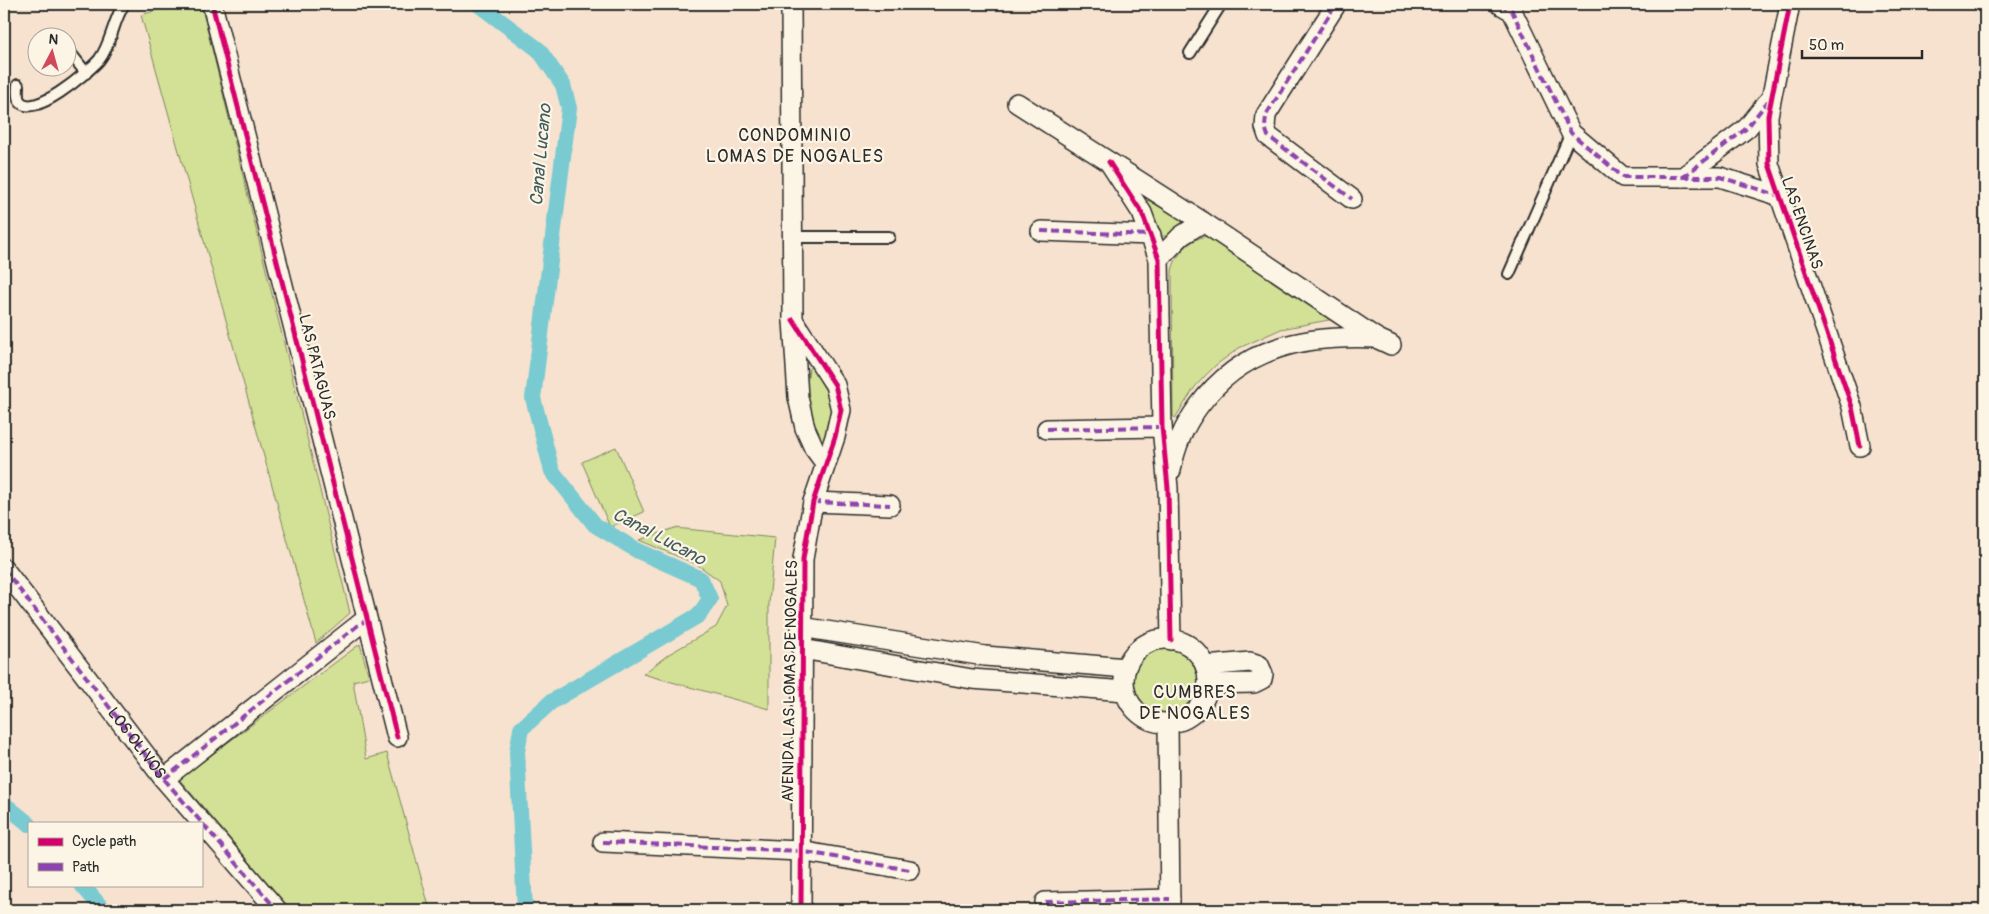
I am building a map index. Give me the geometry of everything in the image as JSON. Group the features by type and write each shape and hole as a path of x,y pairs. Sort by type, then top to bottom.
{"street":[{"name":"LAS PATAGUAS","path":"212,4 397,737"},
{"path":"791,4 793,320 798,397 805,428 814,448 825,463"},
{"name":"LAS ENCINAS","path":"1500,4 1512,12 1571,133 1623,177 1720,177 1780,196"},
{"name":"LAS ENCINAS","path":"1790,4 1768,116 1769,164 1852,408 1860,446"},
{"path":"1334,5 1266,115 1265,127 1268,136 1352,200"},
{"name":"LAS ENCINAS","path":"1683,177 1748,128 1771,97"},
{"path":"1017,103 1203,222 1383,341 1327,338 1290,344 1259,354 1233,369 1212,388 1189,421 1174,456 1168,488"},
{"path":"1109,162 1142,213 1159,259 1162,426 1168,488 1171,640"},
{"path":"1159,259 1181,236 1203,222"},
{"path":"1041,232 1151,235"},
{"name":"AVENIDA LAS LOMAS DE NOGALES","path":"793,320 835,385 841,410 835,437 813,502 803,559 801,910"},
{"path":"1047,429 1162,426"},
{"path":"813,502 890,504"},
{"name":"LOS OLIVOS","path":"4,569 164,779 201,822"},
{"path":"164,779 361,623 368,620"},
{"path":"802,627 1016,659 1126,668"},
{"path":"1171,640 1185,644 1197,653 1206,675 1204,699 1195,711 1183,720 1168,723 1152,720 1137,712 1125,691 1124,680 1126,668 1140,648 1155,641 1171,640"},
{"path":"913,668 917,645"},
{"path":"802,649 972,678 1125,691"},
{"path":"1014,683 1016,659"},
{"path":"1045,902 1170,905 1168,723"},
{"name":"LOS OLIVOS","path":"202,823 277,910"},
{"path":"603,842 800,851 910,870"}],"lane":[{"path":"18,85 20,101 29,106 60,94 100,59 124,4"},
{"path":"1190,54 1221,4"},
{"path":"78,63 86,73"},
{"path":"1509,274 1571,133"},
{"path":"792,237 889,237"}],"green space":[{"path":"177,4 201,4 350,613 316,643 141,15"},
{"path":"1148,200 1182,220 1182,223 1166,236 1162,236"},
{"path":"1207,236 1212,237 1334,319 1281,329 1239,348 1205,376 1195,387 1175,418 1173,416 1172,271 1176,259 1185,248 1195,240"},
{"path":"812,367 827,393 831,410 828,437 824,440 821,439 816,430 809,413 807,396 808,378 809,368"},
{"path":"616,447 644,512 610,527 582,462"},
{"path":"675,528 775,538 769,603 769,709 643,674 669,654 716,627 727,606 720,581 698,565 639,540"},
{"path":"360,644 369,677 353,681 366,759 387,753 430,910 291,910 179,779"},
{"path":"1173,646 1185,652 1194,661 1200,673 1198,693 1190,704 1173,714 1159,714 1142,704 1134,693 1132,673 1142,656 1153,648"}],"waterway":[{"name":"Canal Lucano","path":"478,4 539,50 563,85 569,108 533,398 552,471 595,525 638,551 701,579 710,599 699,615 551,702 521,729 517,752 525,910"},
{"name":"Canal Lucano","path":"4,804 28,823"},
{"name":"Canal Lucano","path":"83,886 102,910"}],"marked path":[{"path":"1500,4 1512,11 1571,133 1623,177 1720,177 1780,196"},
{"path":"1335,6 1266,115 1265,127 1268,136 1352,199"},
{"path":"1683,177 1747,128 1768,101"},
{"path":"1041,231 1151,235"},
{"path":"1047,429 1162,427"},
{"path":"813,502 890,505"},
{"path":"4,569 164,779 201,822"},
{"path":"164,779 361,623 367,621"},
{"path":"202,823 277,910"},
{"path":"603,842 800,851 910,870"},
{"path":"1045,902 1170,899"}],"cycle path":[{"path":"212,4 397,737"},
{"path":"1790,4 1768,116 1769,164 1852,407 1860,446"},
{"path":"1109,162 1142,213 1159,259 1162,427 1168,488 1171,640"},
{"path":"793,320 835,385 841,410 835,437 813,502 803,559 801,910"}],"district":[{"name":"CONDOMINIO LOMAS DE NOGALES","path":"795,145"},
{"name":"CUMBRES DE NOGALES","path":"1195,702"}]}
